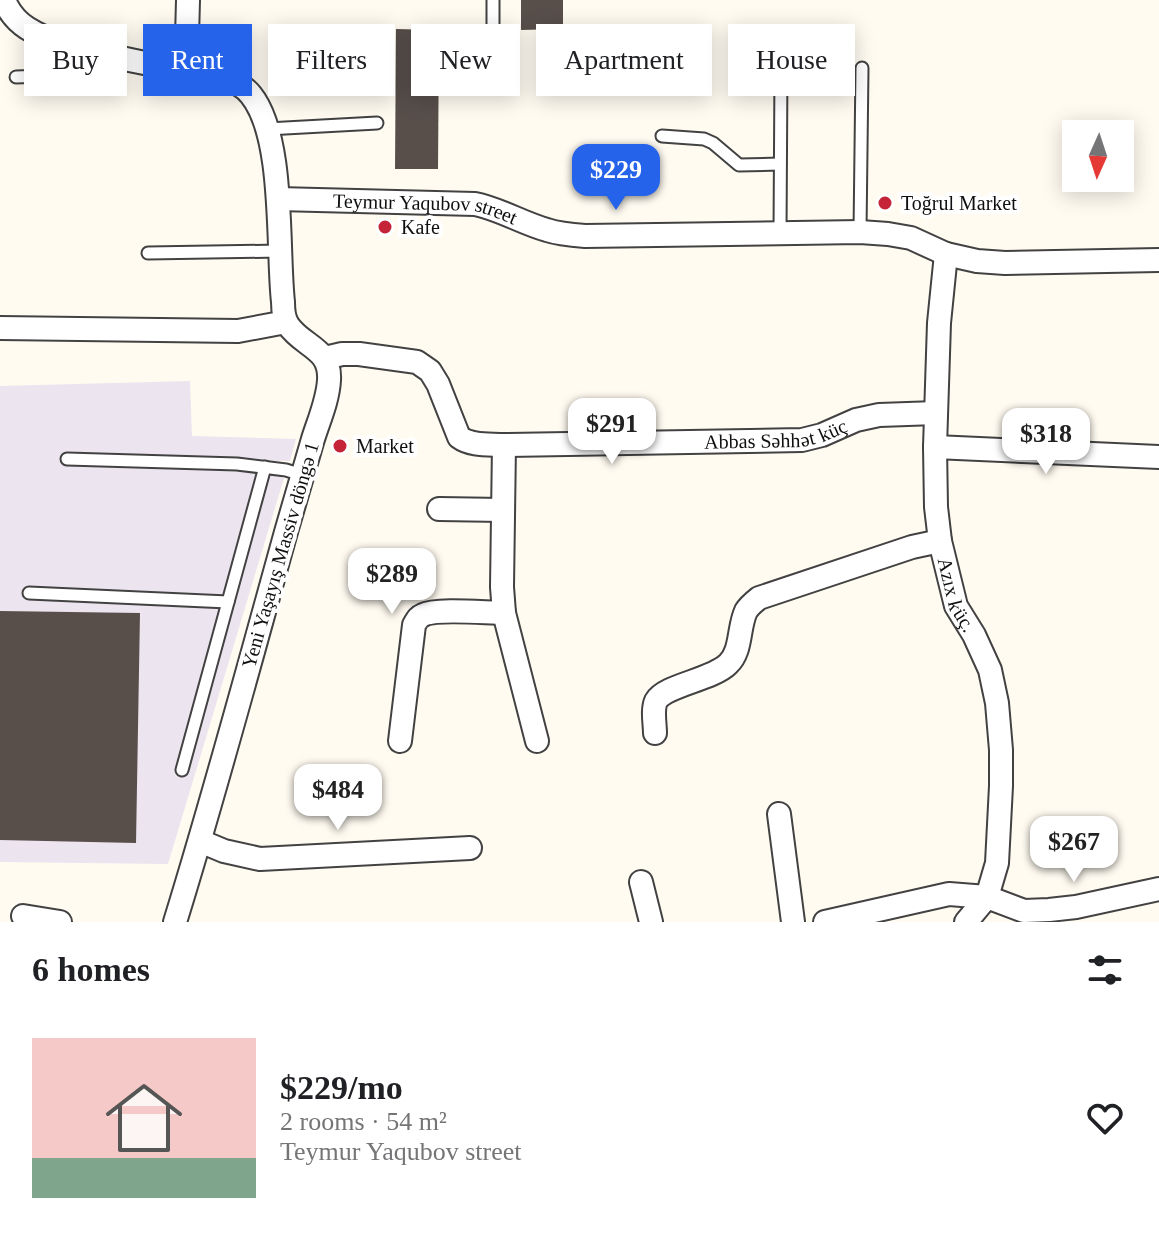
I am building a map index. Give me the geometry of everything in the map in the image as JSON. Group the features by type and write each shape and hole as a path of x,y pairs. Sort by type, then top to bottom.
{"street":[{"path":"4,0 12,15 24,26"},
{"path":"187,24 188,0"},
{"path":"251,96 267,129 278,199 286,322 325,358"},
{"name":"Teymur Yaqubov street","path":"278,199 475,204 490,207 544,230 585,236 860,232 911,238 946,254 977,261 1159,260"},
{"name":"Azıx küç.","path":"946,254 939,323 936,507 940,541 956,606 990,670 997,703 1001,750 997,863 987,897 966,922"},
{"path":"0,328 217,331 248,330 286,322"},
{"name":"Abbas Səhhət küç","path":"325,358 359,354 417,362 430,371 438,384 459,437 475,443 802,440 879,415 936,413"},
{"name":"Yeni Yaşayış Massiv döngə 1","path":"175,922 329,382 325,358"},
{"path":"504,445 504,613 537,741"},
{"path":"935,447 1159,457"},
{"path":"439,509 503,510"},
{"path":"655,733 657,700 665,693 714,674 728,664 735,654 747,609 759,598 912,547 940,541"},
{"path":"400,741 414,625 418,618 436,612 504,613"},
{"path":"779,814 793,922"},
{"path":"200,841 224,851 260,859 470,848"},
{"path":"641,882 651,922"},
{"path":"825,922 949,894 987,897 1024,916 1159,889"},
{"path":"23,916 60,922"}],"lane":[{"path":"493,0 493,24"},
{"path":"860,232 862,68"},
{"path":"16,77 24,77"},
{"path":"780,233 781,96"},
{"path":"267,129 377,123"},
{"path":"662,136 704,139 739,165 780,164"},
{"path":"148,253 280,251"},
{"path":"67,459 237,464 302,475"},
{"path":"182,770 265,467"},
{"path":"29,593 228,602"}],"shaded area":[{"path":"190,381 192,436 296,439 290,461 276,461 273,468 272,475 284,478 168,864 0,862 0,386"}],"building":[{"path":"521,0 563,0 563,24 536,24 536,30 521,30"},
{"path":"396,29 411,29 411,96 439,96 438,169 395,169"},
{"path":"0,611 140,613 136,843 0,840"}],"place":[{"name":"Toğrul Market","path":"885,203"},
{"name":"Kafe","path":"385,227"},
{"name":"Market","path":"340,446"}]}
